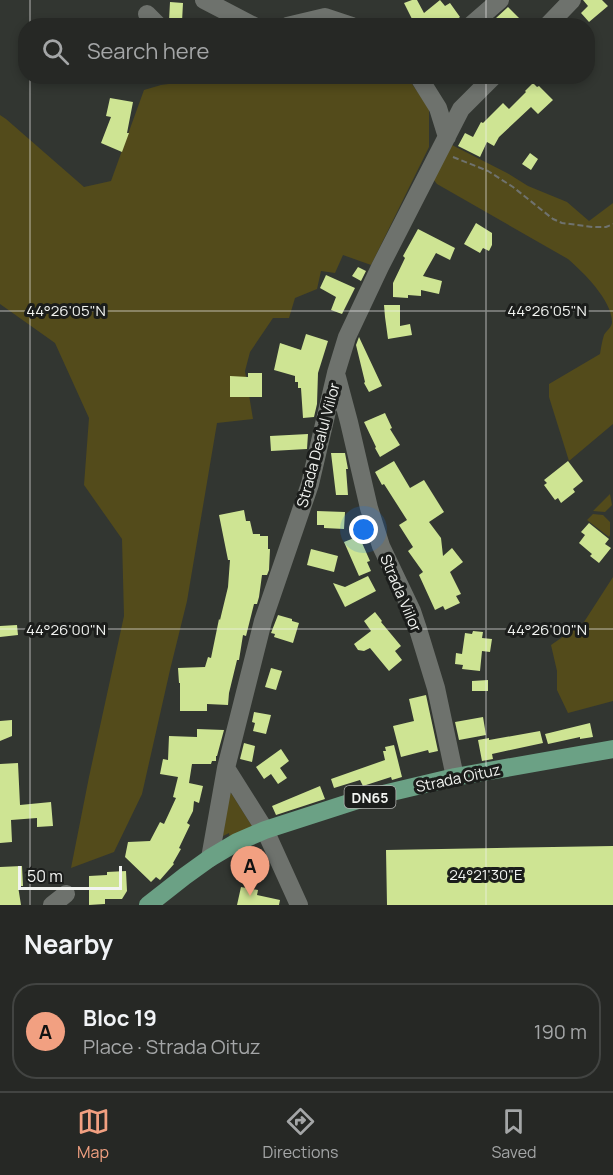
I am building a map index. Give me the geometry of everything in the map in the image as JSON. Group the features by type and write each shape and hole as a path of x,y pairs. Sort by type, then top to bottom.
{"main road":[{"name":"Strada Oituz","path":"150,905 184,876 210,858 237,842 265,830 358,800 455,777 613,749"}],"street":[{"path":"204,0 239,18"},
{"path":"479,18 500,0"},
{"path":"555,18 572,0"},
{"path":"423,84 438,108 443,144"},
{"name":"Strada Dealul Viilor","path":"210,858 226,768 262,621 310,484 336,373 347,337 461,109 486,84"},
{"name":"Strada Viilor","path":"336,373 369,508 381,546 414,618 436,688 455,777"},
{"path":"226,768 265,830 298,905"}],"path":[{"path":"443,144 513,187 553,219 562,223 593,227 606,227 613,224"}],"shaded area":[{"path":"412,84 429,108 429,147 371,265 343,255 335,273 321,271 317,289 295,298 289,318 273,318 250,352 245,371 253,419 217,423 187,601 142,794 114,852 71,868 124,616 122,539 84,485 89,418 55,343 0,304 0,115 84,187 111,181 144,90 161,85"},
{"path":"452,145 528,186 567,202 589,221 613,203 613,424 569,461 549,397 549,384 600,354 604,335 612,323 611,314 596,288 568,259 437,184 433,179"},
{"path":"610,494 612,505 605,512 593,511"},
{"path":"593,514 603,515 610,522 609,537 587,520"},
{"path":"613,577 613,701 568,713 557,690 557,671 551,645 584,622"},
{"path":"231,793 252,826 230,838 229,833 223,836"}],"building":[{"path":"417,0 424,13 440,0 445,6 450,3 460,17 412,18 404,3"},
{"path":"583,0 602,0 608,6 594,18 585,18 581,13 588,6"},
{"path":"170,2 183,3 182,18 169,18"},
{"path":"508,7 519,18 496,18"},
{"path":"534,84 553,100 538,114 531,107 499,137 494,146 487,142 480,157 458,146 465,133 473,137 481,122 483,123 503,103 509,109"},
{"path":"110,98 133,102 127,133 129,133 122,152 101,143 111,117 106,116"},
{"path":"530,153 538,159 531,170 522,164"},
{"path":"476,223 492,233 492,245 489,251 483,248 480,253 464,244"},
{"path":"418,229 455,248 450,260 436,253 423,276 442,281 439,294 421,290 421,296 393,297 393,283 405,258 403,256"},
{"path":"358,267 366,271 361,281 352,276"},
{"path":"326,275 355,288 342,314 331,310 336,297 320,288"},
{"path":"384,305 400,305 400,326 410,324 412,335 388,339"},
{"path":"306,334 328,341 318,373 317,404 314,417 303,418 301,388 298,388 298,382 295,382 295,376 274,370 280,343 301,350"},
{"path":"359,337 382,386 369,392 364,383 356,345"},
{"path":"248,373 262,373 262,397 230,397 230,376 248,377"},
{"path":"385,413 392,428 390,429 400,445 380,457 364,422"},
{"path":"308,434 307,449 271,451 270,436"},
{"path":"331,453 345,453 348,469 346,469 348,495 336,495"},
{"path":"394,461 410,488 424,480 444,512 429,522 441,538 443,556 452,548 463,562 450,572 461,594 456,596 460,603 445,610 443,606 435,610 419,575 423,572 408,551 413,547 399,525 407,520 375,472"},
{"path":"568,461 583,481 573,489 575,492 561,503 558,498 555,500 544,485 547,483 544,480"},
{"path":"244,510 246,521 250,521 253,534 268,536 269,570 267,575 262,575 257,604 254,604 246,636 243,635 228,705 207,704 207,711 180,711 178,668 205,667 208,657 211,658 228,587 230,560 228,560 219,515"},
{"path":"317,511 345,512 344,529 324,528 324,525 317,525"},
{"path":"589,523 609,539 605,544 611,548 599,563 579,543 585,535 581,532"},
{"path":"359,536 370,561 367,562 371,571 359,576 344,542"},
{"path":"311,549 338,556 334,572 307,565"},
{"path":"368,576 376,591 345,607 333,583 345,587"},
{"path":"375,612 401,646 395,651 402,660 389,671 370,648 364,651 358,650 354,644 371,631 364,621"},
{"path":"278,615 299,623 293,643 274,637 275,634 271,633"},
{"path":"17,625 18,635 0,637 0,626"},
{"path":"473,631 483,632 482,638 492,639 490,652 482,651 480,671 462,669 463,665 455,664 456,653 462,654 465,633 472,634"},
{"path":"271,668 282,671 276,690 265,687"},
{"path":"488,680 488,691 472,691 472,681"},
{"path":"426,695 438,751 429,753 428,750 401,757 393,726 414,721 409,699"},
{"path":"254,712 271,715 266,734 253,731"},
{"path":"483,717 486,735 459,740 455,722"},
{"path":"12,720 12,736 0,741 0,721"},
{"path":"590,723 593,737 580,739 580,737 548,744 545,734"},
{"path":"197,729 224,730 216,761 212,761 211,764 192,764 189,783 203,786 199,803 194,801 193,811 187,823 190,825 174,864 160,880 156,877 151,882 125,857 128,842 150,841 160,822 164,824 176,798 173,797 178,777 160,774 163,759 168,760 169,736 197,737"},
{"path":"540,731 543,743 492,754 493,759 482,761 478,740"},
{"path":"244,743 255,746 252,762 240,759"},
{"path":"394,745 402,777 392,780 391,777 363,786 360,780 334,788 331,779 385,760 383,751 386,751 385,747"},
{"path":"281,749 289,761 280,768 287,778 278,784 271,774 264,779 256,767"},
{"path":"18,763 20,805 51,802 53,826 37,827 37,818 11,820 12,842 0,843 0,764"},
{"path":"320,786 325,799 276,815 272,806"},
{"path":"613,846 613,905 387,905 386,850"},
{"path":"22,866 23,886 18,886 21,905 0,905 0,867"},
{"path":"126,871 127,891 122,899 105,899 105,904 89,905 89,876"},
{"path":"241,887 258,890 257,895 280,900 279,905 237,905"}],"place":[{"name":"Bloc 19","path":"250,896"}]}
